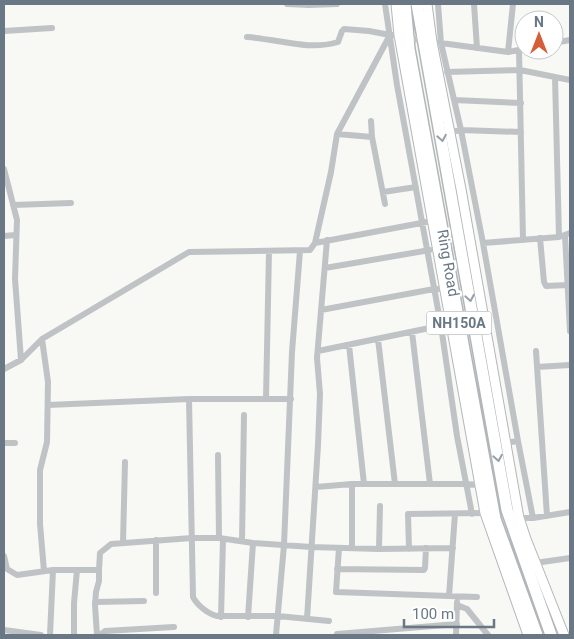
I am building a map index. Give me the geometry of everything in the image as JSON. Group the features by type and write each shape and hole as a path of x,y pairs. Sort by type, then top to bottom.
{"highway":[{"name":"Ring Road","path":"405,4 399,36 495,519 537,635"},
{"name":"Ring Road","path":"417,4 432,42 507,510 551,635"}],"street":[{"path":"287,4 336,4"},
{"path":"385,4 399,36 397,85 441,326 457,436 472,514"},
{"path":"396,4 399,36 485,513 528,635"},
{"path":"427,4 432,42 485,322 519,518 564,635"},
{"path":"438,4 432,42 448,72 461,130 533,518"},
{"path":"474,4 477,48"},
{"path":"508,52 513,4"},
{"path":"4,31 52,28"},
{"path":"247,37 286,43 328,45 338,42 344,29 369,31 477,48 514,51"},
{"path":"4,369 20,360 42,339 189,252 310,250 315,243 318,233 337,134 399,36"},
{"path":"521,60 523,240"},
{"path":"448,72 520,70 570,80"},
{"path":"555,77 570,332"},
{"path":"454,100 520,104"},
{"path":"371,121 372,137 385,204"},
{"path":"450,132 461,130 521,132"},
{"path":"337,134 372,137"},
{"path":"4,169 6,187 17,220 15,279 20,360"},
{"path":"383,192 416,187"},
{"path":"13,205 71,203"},
{"path":"315,243 432,221"},
{"path":"318,233 328,240"},
{"path":"483,243 565,235"},
{"path":"4,236 16,236"},
{"path":"540,238 546,286 568,285"},
{"path":"306,619 316,487 320,394 318,351 328,240"},
{"path":"325,268 426,250 438,250"},
{"path":"266,399 269,251"},
{"path":"276,635 284,545 292,352 300,251"},
{"path":"321,310 434,289 444,289"},
{"path":"485,322 496,319"},
{"path":"318,351 451,324"},
{"path":"412,332 430,484"},
{"path":"42,339 48,382 47,442 40,470 40,524 44,571"},
{"path":"378,339 395,484"},
{"path":"349,345 364,484"},
{"path":"536,351 548,516"},
{"path":"492,364 504,362"},
{"path":"537,367 570,366"},
{"path":"48,405 189,398 291,399"},
{"path":"189,398 193,597 195,602 212,615 221,617 278,616 329,621"},
{"path":"242,541 244,415"},
{"path":"505,443 518,441"},
{"path":"4,443 15,443"},
{"path":"218,455 221,617"},
{"path":"123,543 125,462"},
{"path":"316,487 352,484 480,485"},
{"path":"352,484 352,548"},
{"path":"379,549 380,506"},
{"path":"519,518 533,518 570,512"},
{"path":"409,548 408,514 485,513"},
{"path":"448,596 455,514"},
{"path":"174,627 105,631 99,635 95,602 100,581 98,570 100,553 111,544 192,538 221,538 252,543 311,547 379,549 453,548"},
{"path":"156,540 156,593"},
{"path":"248,617 252,543"},
{"path":"338,548 336,592 477,597"},
{"path":"338,569 424,570 426,548"},
{"path":"4,556 7,569 17,575 53,570 98,570"},
{"path":"535,563 570,558"},
{"path":"50,635 53,570"},
{"path":"74,635 77,570"},
{"path":"456,635 457,596"},
{"path":"95,602 144,601"},
{"path":"457,605 467,609 488,635"},
{"path":"337,635 456,624"},
{"path":"4,630 41,635"}]}
